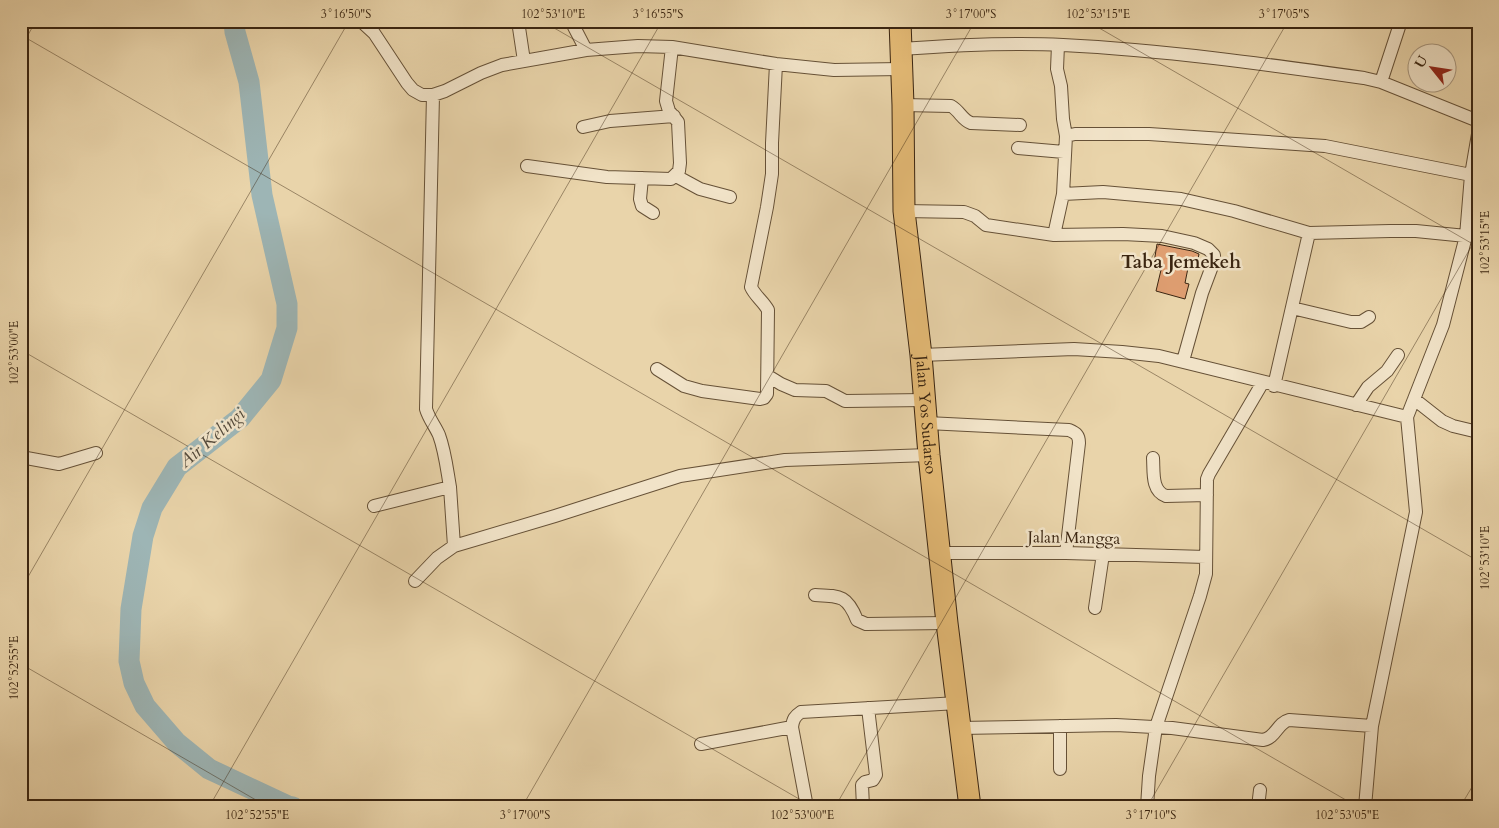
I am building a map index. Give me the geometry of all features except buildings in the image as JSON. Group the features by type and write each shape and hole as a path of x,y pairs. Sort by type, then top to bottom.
{"highway":[{"name":"Jalan Yos Sudarso","path":"900,21 904,211 921,355 929,455 947,623 970,807"}],"street":[{"path":"361,21 374,33 413,90 422,94 433,95 493,68 586,50 638,46 672,47 776,64 860,71 901,59 973,44 1058,45 1204,56 1364,78 1381,82 1478,121"},
{"path":"518,21 524,61"},
{"path":"571,21 586,50"},
{"path":"1381,82 1401,21"},
{"path":"1054,235 1063,194 1066,136 1057,66 1058,45"},
{"path":"527,166 607,177 671,179 676,176 680,164 678,122 669,111 666,101 672,47"},
{"path":"657,369 684,386 702,391 760,399 764,398 767,394 768,310 763,302 755,296 752,287 772,174 776,64"},
{"path":"433,95 426,409 439,435 446,463 450,487 454,546"},
{"path":"903,105 951,106 965,120 971,122 1020,125"},
{"path":"583,127 616,121 674,116"},
{"path":"1066,136 1074,134 1149,134 1315,145 1386,157 1471,175"},
{"path":"1365,807 1372,726 1416,512 1407,417 1443,325 1466,236 1471,175 1478,134"},
{"path":"1018,148 1064,152"},
{"path":"676,176 700,189 730,197"},
{"path":"642,178 640,199 642,206 653,213"},
{"path":"1063,194 1103,192 1181,199 1234,211 1309,233 1399,231 1466,236"},
{"path":"904,211 964,212 975,216 986,225 1054,235 1123,234 1162,236 1194,242 1208,249 1214,254 1214,261 1202,293 1183,361"},
{"path":"1147,807 1156,727 1206,574 1207,479 1211,468 1268,384 1292,308 1309,233"},
{"path":"1292,308 1357,322 1361,322 1369,317"},
{"path":"921,355 1074,349 1122,352 1183,361 1268,384 1407,417"},
{"path":"1356,405 1368,387 1387,370 1398,355"},
{"path":"768,376 780,384 795,390 826,391 845,401 925,400"},
{"path":"1414,399 1442,421 1463,429 1478,432"},
{"path":"927,423 1060,429 1076,433 1079,437 1079,443 1066,553"},
{"path":"21,457 59,464 96,453"},
{"path":"415,581 437,558 454,546 680,476 785,460 929,455"},
{"path":"1153,458 1156,489 1159,494 1166,496 1207,495"},
{"path":"374,506 450,487"},
{"name":"Jalan Mangga","path":"941,554 1066,553 1206,557"},
{"path":"1095,608 1103,554"},
{"path":"815,594 838,596 844,599 850,604 857,620 866,624 947,623"},
{"path":"807,807 792,727 795,716 801,712 958,703"},
{"path":"864,807 862,785 873,780 876,775 868,708"},
{"path":"960,728 1116,725 1172,728 1263,740 1271,737 1281,724 1289,720 1372,726"},
{"path":"1060,726 1060,769"},
{"path":"701,744 792,727"},
{"path":"1258,807 1260,790"}],"waterway":[{"name":"Air Kelingi","path":"234,21 235,32 249,82 262,195 287,304 287,328 271,380 240,418 177,467 152,508 143,536 131,609 129,661 134,683 145,706 177,743 209,769 293,807"}],"district":[{"name":"Taba Jemekeh","path":"1181,262"}]}
